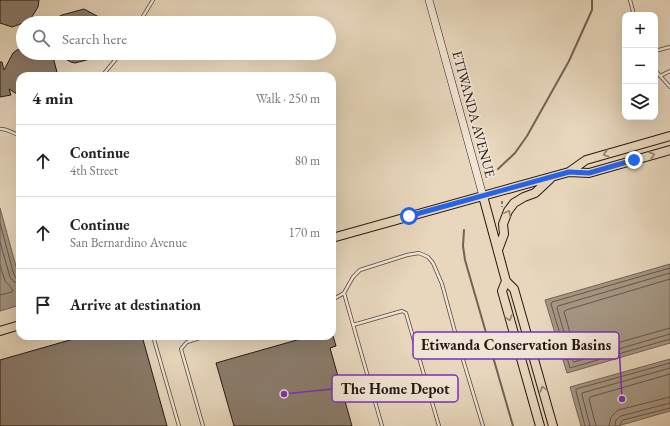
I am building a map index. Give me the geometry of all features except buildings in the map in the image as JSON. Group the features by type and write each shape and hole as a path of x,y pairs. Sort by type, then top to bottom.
{"main road":[{"name":"ETIWANDA AVENUE","path":"429,0 506,280 514,289 553,426"},
{"path":"569,172 586,160 670,136"},
{"path":"336,237 569,172 589,173 670,150"},
{"path":"498,250 504,234 502,224 514,203 535,193 554,176"},
{"name":"ETIWANDA AVENUE","path":"506,280 502,291 540,426"},
{"path":"0,331 16,326"}],"lane":[{"path":"144,16 153,0"},
{"path":"630,0 633,12"},
{"path":"658,50 670,46"},
{"path":"105,72 115,60"},
{"path":"660,76 670,71"},
{"path":"658,74 670,87"},
{"path":"0,129 5,128 16,134"},
{"path":"336,298 344,293 353,277 360,270 407,255 419,253 428,258 433,263 442,284 482,426"},
{"path":"344,293 382,426"},
{"path":"353,325 402,311 406,313 439,426"},
{"path":"154,340 179,426"},
{"path":"193,340 187,342 181,349 203,426"}],"path":[{"path":"502,200 502,207 504,209"}],"water":[{"path":"0,208 16,266 16,306 0,311"},
{"path":"670,264 670,343 567,373 545,300"},
{"path":"670,359 670,411 618,426 581,426 570,387"}],"waterway":[{"path":"498,169 515,153 527,136 569,61 592,10 592,0"},
{"path":"464,230 463,246 465,260 513,426"}],"place":[{"name":"The Home Depot","path":"284,394"},
{"name":"Etiwanda Conservation Basins","path":"622,399"}],"route":[{"path":"409,216 569,172 589,173 634,160"}]}
